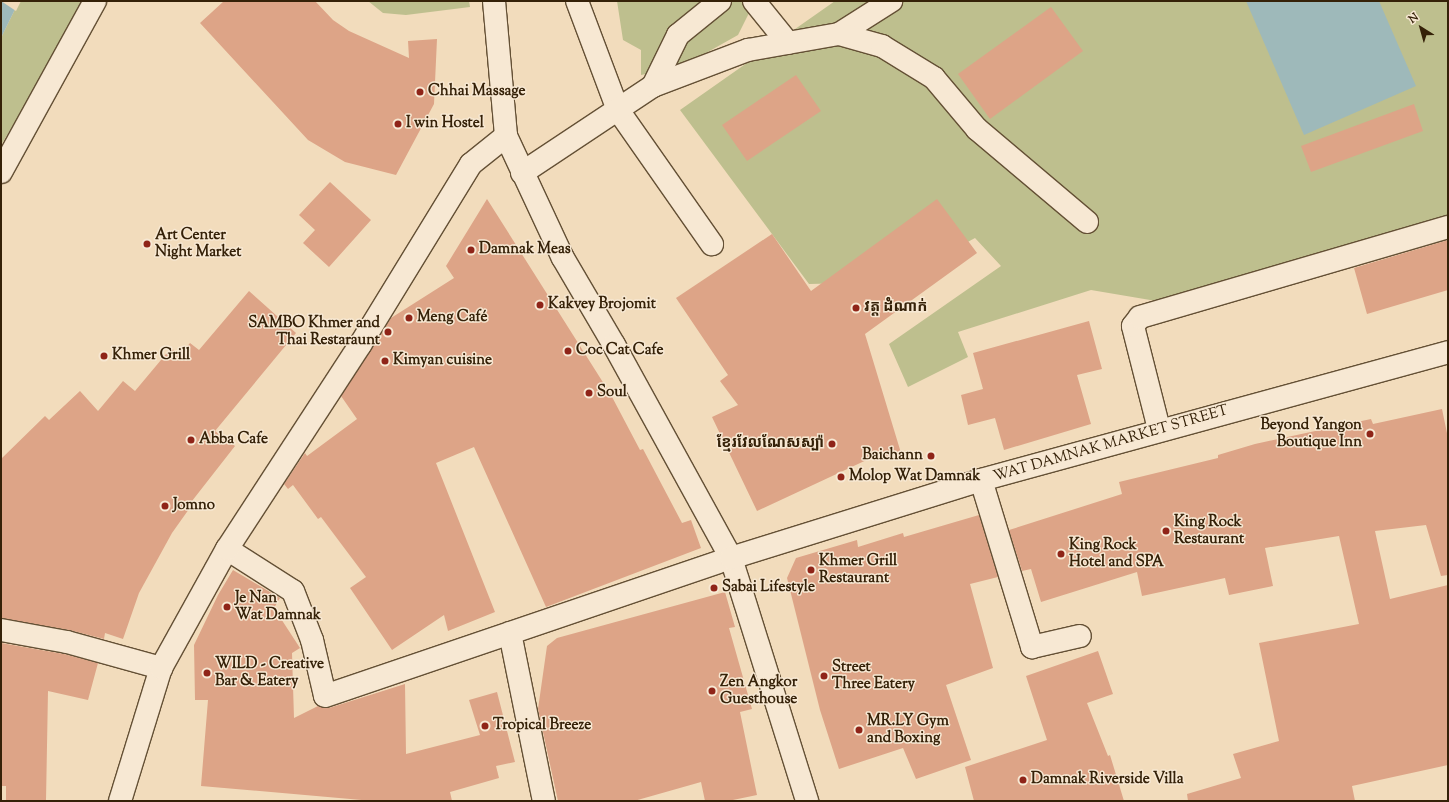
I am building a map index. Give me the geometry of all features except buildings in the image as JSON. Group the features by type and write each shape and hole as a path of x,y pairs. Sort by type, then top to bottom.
{"street":[{"path":"1,172 95,1"},
{"path":"494,1 506,136 562,258 614,345 731,558 807,801"},
{"path":"576,1 618,110 712,244"},
{"path":"653,86 678,35 720,1"},
{"path":"754,1 788,43"},
{"path":"522,173 653,86 748,50 839,34 891,1"},
{"path":"839,34 882,46 934,78 977,129 1087,222"},
{"path":"120,801 160,668 227,549 360,345 471,164 506,136"},
{"path":"1159,429 1132,326 1140,317 1448,227"},
{"name":"WAT DAMNAK MARKET STREET","path":"227,549 293,591 312,640 325,696 731,558 981,480 1159,429 1448,352"},
{"path":"981,480 1032,647 1080,636"},
{"path":"1,630 67,642 160,668"},
{"path":"510,633 544,801"}],"green space":[{"path":"19,1 89,1 1,145 1,38"},
{"path":"368,1 469,1 470,7 406,15 383,13"},
{"path":"617,1 751,1 753,5 738,35 681,67 641,75 641,50 623,40"},
{"name":"វត្ត ដំំណាក់","path":"835,1 1448,1 1448,222 1162,302 1091,290 958,332 968,357 908,387 889,344 1001,266 975,238 894,282 809,284 680,110"}],"water":[{"path":"1,1 19,1 1,38"},
{"path":"1246,1 1379,1 1416,86 1304,135"}],"pier":[{"path":"1,1 21,1 16,11"}],"place":[{"name":"Chhai Massage","path":"420,92"},
{"name":"I win Hostel","path":"398,124"},
{"name":"Art Center Night Market","path":"147,244"},
{"name":"Damnak Meas","path":"471,250"},
{"name":"Kakvey Brojomit","path":"540,305"},
{"name":"វត្ត ដំំណាក់","path":"856,308"},
{"name":"Meng Café","path":"409,318"},
{"name":"SAMBO Khmer and Thai Restaraunt","path":"388,332"},
{"name":"Coc Cat Cafe","path":"568,351"},
{"name":"Khmer Grill","path":"104,356"},
{"name":"Kimyan cuisine","path":"385,361"},
{"name":"Soul","path":"589,393"},
{"name":"Beyond Yangon Boutique Inn","path":"1370,434"},
{"name":"Abba Cafe","path":"191,440"},
{"name":"ខ្មែរវែលណែសស្ប៉ា","path":"832,444"},
{"name":"Baichann","path":"931,456"},
{"name":"Molop Wat Damnak","path":"841,477"},
{"name":"Jomno","path":"165,506"},
{"name":"King Rock Restaurant","path":"1166,531"},
{"name":"King Rock Hotel and SPA","path":"1061,554"},
{"name":"Khmer Grill Restaurant","path":"811,570"},
{"name":"Sabai Lifestyle","path":"714,588"},
{"name":"Je Nan Wat Damnak","path":"227,607"},
{"name":"WILD - Creative Bar & Eatery","path":"207,673"},
{"name":"Street Three Eatery","path":"824,676"},
{"name":"Zen Angkor Guesthouse","path":"712,691"},
{"name":"Tropical Breeze","path":"485,726"},
{"name":"MR.LY Gym and Boxing","path":"859,730"},
{"name":"Damnak Riverside Villa","path":"1023,780"}]}
